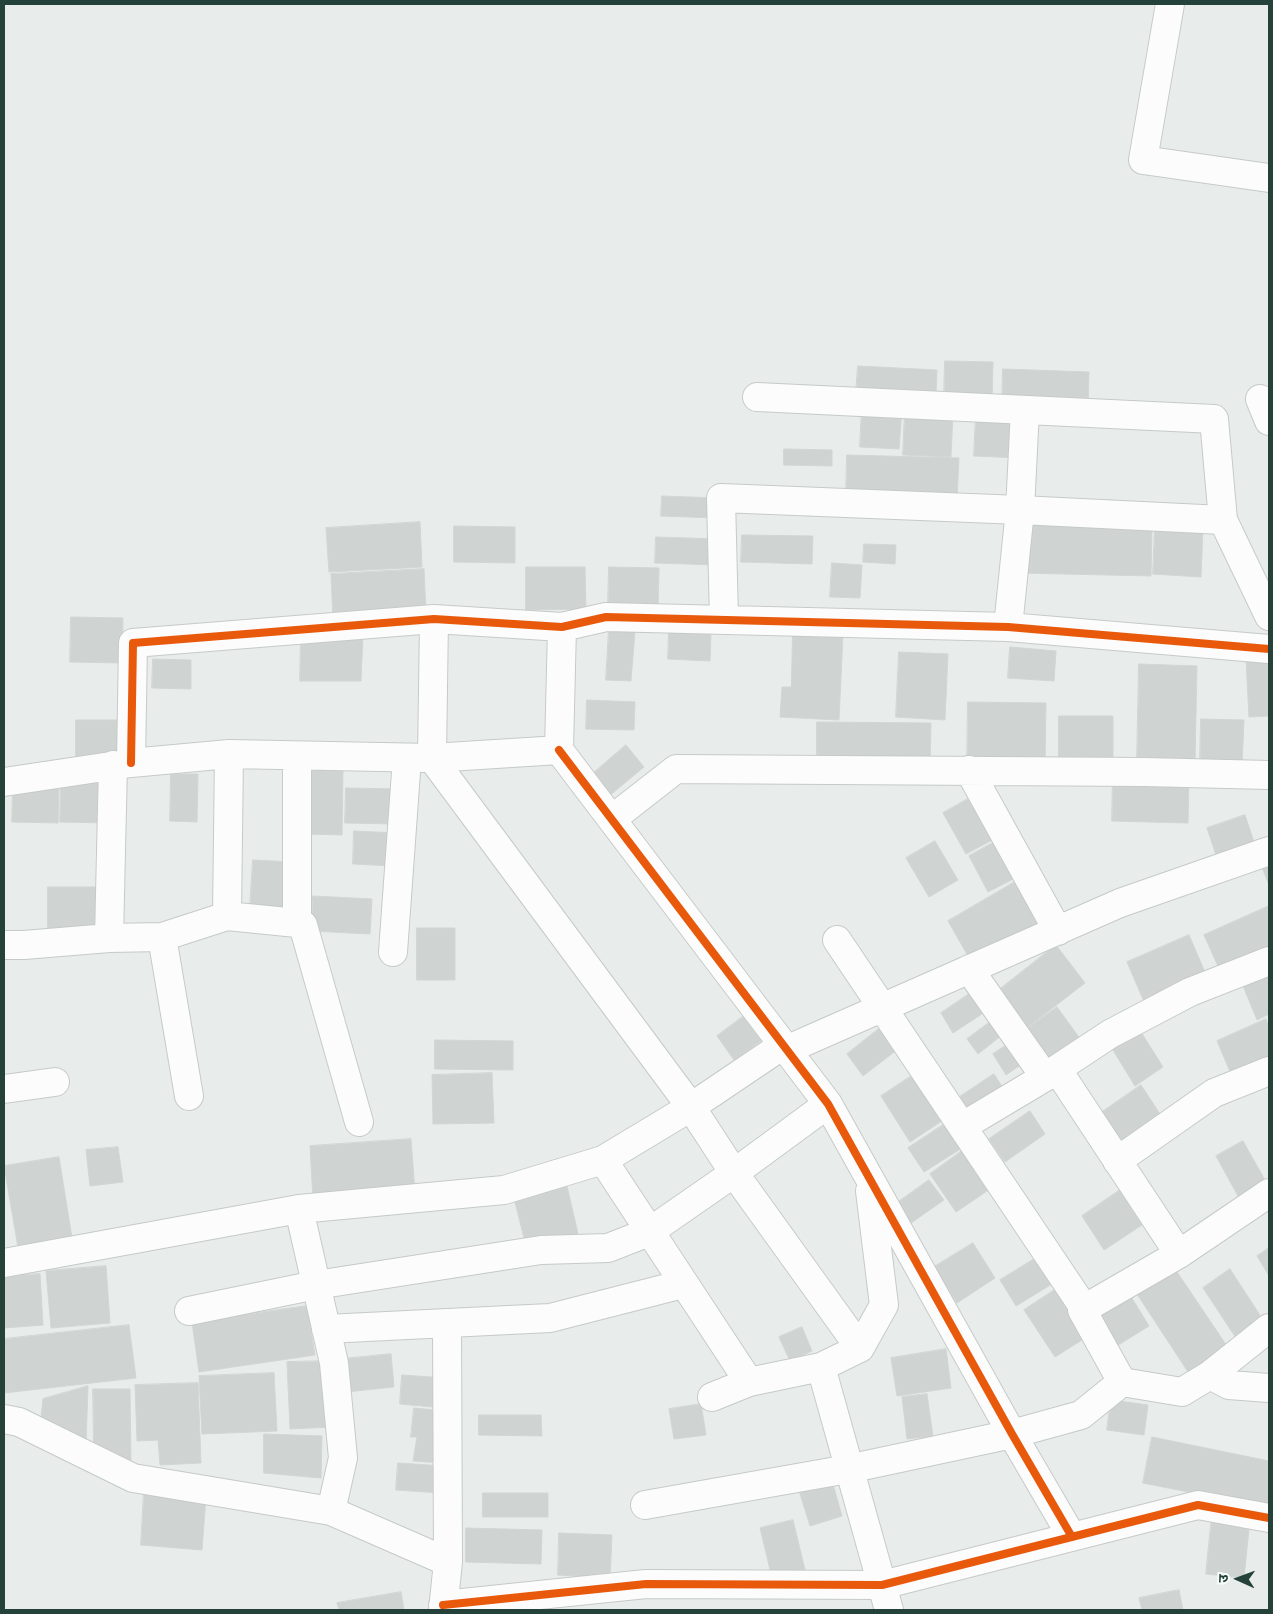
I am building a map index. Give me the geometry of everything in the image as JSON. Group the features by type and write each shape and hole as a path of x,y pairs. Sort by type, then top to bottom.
{"street":[{"path":"1170,4 1143,160 1269,178"},
{"path":"757,397 1214,419 1223,520 1269,616"},
{"path":"1008,626 1020,510 1026,410"},
{"path":"724,619 721,498 1223,520"},
{"path":"109,938 122,764 134,643 434,619 562,627 606,617 1008,626 1269,649"},
{"path":"393,952 419,758 434,619"},
{"path":"562,627 559,750 828,1104 1012,1434 1072,1536"},
{"path":"4,782 122,764 228,754 419,758 559,750"},
{"path":"228,754 228,916"},
{"path":"297,756 297,923"},
{"path":"419,758 691,1107 734,1173 860,1348"},
{"path":"612,819 676,769 969,770 1269,775"},
{"path":"969,770 1058,930"},
{"path":"4,1263 299,1209 504,1190 603,1160 785,1047 883,1008 1120,903 1269,851"},
{"path":"4,945 109,938 162,937 228,916 303,925 359,1122"},
{"path":"162,937 189,1096"},
{"path":"837,940 1084,1308"},
{"path":"963,1126 1051,1073 1110,1034 1190,992 1269,961"},
{"path":"970,969 1117,1161 1179,1254"},
{"path":"1117,1161 1214,1094 1269,1071"},
{"path":"4,1089 55,1082"},
{"path":"189,1311 316,1285 540,1250 608,1248 649,1232 828,1104"},
{"path":"603,1160 748,1382"},
{"path":"712,1397 748,1382 821,1367 860,1348 884,1304 869,1178"},
{"path":"1122,1382 1082,1310 1179,1254 1269,1193"},
{"path":"299,1209 334,1363 344,1458 332,1511"},
{"path":"326,1329 550,1318 683,1284"},
{"path":"447,1323 448,1562 443,1608 646,1584 885,1598 1072,1536 1198,1505 1269,1518"},
{"path":"645,1505 848,1469 1012,1434 1081,1414 1122,1382 1182,1392 1210,1376 1269,1328"},
{"path":"821,1367 885,1598"},
{"path":"1210,1376 1229,1384 1269,1388"},
{"path":"4,1419 19,1422 133,1478 332,1511 448,1562"}],"building":[{"path":"945,361 993,362 992,401 944,400"},
{"path":"858,366 937,370 936,397 856,393"},
{"path":"1003,369 1089,372 1088,406 1002,404"},
{"path":"862,406 902,409 899,449 860,447"},
{"path":"905,411 953,412 951,457 903,455"},
{"path":"976,413 1021,415 1019,458 974,456"},
{"path":"784,449 832,450 832,466 784,465"},
{"path":"847,455 959,458 957,499 846,495"},
{"path":"662,496 717,498 716,518 661,516"},
{"path":"420,522 422,567 329,572 326,528"},
{"path":"1022,523 1152,526 1151,576 1020,573"},
{"path":"454,526 515,527 515,563 454,562"},
{"path":"1155,527 1203,529 1201,577 1153,574"},
{"path":"742,535 813,536 812,564 741,562"},
{"path":"656,537 719,539 718,565 655,563"},
{"path":"864,544 896,545 895,564 863,562"},
{"path":"832,563 862,565 860,598 830,597"},
{"path":"526,567 585,567 586,609 526,610"},
{"path":"609,567 659,568 658,609 608,607"},
{"path":"424,569 426,613 333,619 331,574"},
{"path":"71,617 123,618 122,663 70,662"},
{"path":"609,629 635,631 631,681 606,680"},
{"path":"669,630 711,632 710,661 668,659"},
{"path":"793,632 843,634 839,720 780,717 782,687 791,687"},
{"path":"301,634 363,634 361,681 300,681"},
{"path":"1010,647 1056,651 1054,681 1008,678"},
{"path":"899,652 948,654 945,720 896,717"},
{"path":"1269,658 1269,716 1249,717 1246,659"},
{"path":"153,659 191,660 191,689 152,688"},
{"path":"1139,664 1197,666 1195,762 1137,761"},
{"path":"587,700 635,702 634,730 586,729"},
{"path":"968,702 1046,703 1045,766 967,764"},
{"path":"1059,716 1113,716 1113,761 1059,761"},
{"path":"1201,719 1244,720 1242,765 1200,764"},
{"path":"76,720 124,720 124,756 76,756"},
{"path":"817,722 931,723 930,767 817,766"},
{"path":"626,745 644,767 608,797 590,776"},
{"path":"305,770 343,771 342,835 303,834"},
{"path":"171,774 198,774 197,822 170,821"},
{"path":"1113,776 1189,778 1188,823 1112,821"},
{"path":"61,782 107,784 106,823 60,822"},
{"path":"13,783 59,785 58,823 12,822"},
{"path":"346,788 397,789 395,824 345,823"},
{"path":"973,796 996,838 966,854 943,813"},
{"path":"1245,815 1255,845 1217,858 1207,828"},
{"path":"354,831 397,833 392,866 353,864"},
{"path":"998,840 1017,877 988,892 969,856"},
{"path":"935,841 958,880 929,897 906,858"},
{"path":"253,860 292,862 290,910 250,907"},
{"path":"1269,862 1269,885 1261,865"},
{"path":"1020,879 1045,920 972,963 948,921"},
{"path":"48,887 107,887 107,929 48,929"},
{"path":"313,896 372,899 370,934 311,931"},
{"path":"1269,906 1269,954 1222,975 1204,935"},
{"path":"417,928 455,928 455,980 417,980"},
{"path":"1189,935 1207,977 1145,1004 1127,962"},
{"path":"1056,945 1085,983 1024,1030 995,993"},
{"path":"1269,969 1269,1014 1257,1020 1241,981"},
{"path":"978,988 991,1008 953,1033 941,1013"},
{"path":"1057,1007 1084,1044 1052,1067 1025,1030"},
{"path":"745,1015 762,1040 734,1060 717,1036"},
{"path":"1266,1019 1269,1028 1269,1066 1234,1081 1217,1041"},
{"path":"990,1022 1001,1036 978,1054 967,1039"},
{"path":"885,1024 902,1046 863,1076 847,1054"},
{"path":"1136,1024 1163,1067 1135,1086 1108,1042"},
{"path":"1017,1038 1031,1058 1006,1075 993,1054"},
{"path":"435,1040 513,1041 513,1070 435,1069"},
{"path":"919,1071 948,1117 910,1142 881,1096"},
{"path":"492,1073 494,1123 433,1124 432,1075"},
{"path":"994,1074 1003,1088 967,1112 958,1098"},
{"path":"1141,1085 1166,1123 1120,1154 1095,1117"},
{"path":"1030,1111 1045,1134 1005,1162 989,1139"},
{"path":"946,1123 962,1148 924,1172 908,1148"},
{"path":"411,1139 415,1193 313,1199 310,1146"},
{"path":"1243,1141 1265,1180 1238,1196 1216,1156"},
{"path":"118,1147 123,1182 90,1186 86,1150"},
{"path":"966,1148 993,1187 956,1212 930,1174"},
{"path":"59,1157 73,1244 19,1253 4,1166"},
{"path":"929,1180 944,1200 911,1223 897,1203"},
{"path":"567,1186 579,1238 527,1250 514,1198"},
{"path":"1120,1190 1142,1225 1104,1250 1082,1216"},
{"path":"973,1243 995,1278 957,1303 934,1267"},
{"path":"1269,1248 1269,1276 1257,1256"},
{"path":"1036,1258 1052,1284 1016,1306 1000,1280"},
{"path":"1171,1263 1229,1349 1192,1378 1133,1288"},
{"path":"106,1266 110,1323 51,1328 46,1271"},
{"path":"1230,1269 1265,1323 1238,1341 1203,1288"},
{"path":"40,1274 43,1325 4,1328 4,1276"},
{"path":"1059,1287 1090,1335 1055,1357 1024,1310"},
{"path":"1127,1290 1149,1326 1112,1349 1090,1313"},
{"path":"307,1306 315,1355 199,1372 192,1322"},
{"path":"129,1325 136,1378 4,1393 4,1339"},
{"path":"802,1327 812,1351 790,1361 779,1337"},
{"path":"946,1349 951,1388 897,1396 891,1358"},
{"path":"391,1354 394,1387 346,1392 343,1359"},
{"path":"329,1361 331,1427 290,1429 287,1362"},
{"path":"274,1373 277,1431 202,1434 199,1376"},
{"path":"402,1375 446,1378 444,1408 400,1404"},
{"path":"198,1383 201,1463 160,1465 158,1440 137,1441 135,1385"},
{"path":"88,1386 86,1445 41,1418 43,1399"},
{"path":"93,1389 130,1389 131,1461 94,1447"},
{"path":"927,1394 933,1436 907,1439 902,1397"},
{"path":"1111,1400 1148,1405 1144,1435 1107,1430"},
{"path":"701,1404 706,1435 674,1439 669,1409"},
{"path":"414,1408 445,1411 441,1463 413,1461 417,1437 411,1437"},
{"path":"479,1415 541,1415 542,1436 479,1435"},
{"path":"264,1434 322,1436 321,1478 264,1473"},
{"path":"1152,1437 1269,1461 1269,1508 1143,1483"},
{"path":"398,1463 444,1466 442,1493 396,1490"},
{"path":"830,1474 842,1516 810,1526 797,1484"},
{"path":"144,1492 206,1497 202,1550 141,1545"},
{"path":"483,1493 548,1493 548,1517 483,1517"},
{"path":"1212,1516 1250,1519 1244,1578 1206,1574"},
{"path":"793,1520 806,1574 773,1582 760,1528"},
{"path":"466,1528 542,1530 541,1564 466,1562"},
{"path":"559,1533 612,1535 610,1578 558,1575"},
{"path":"1179,1590 1183,1610 1142,1610 1139,1598"},
{"path":"401,1592 404,1610 339,1610 337,1603"}],"cycle path":[{"path":"131,763 133,643 434,619 562,627 606,617 1008,627 1269,649"},
{"path":"559,750 828,1104 1012,1434 1072,1537"},
{"path":"443,1605 646,1584 882,1585 1198,1505 1269,1518"}]}
